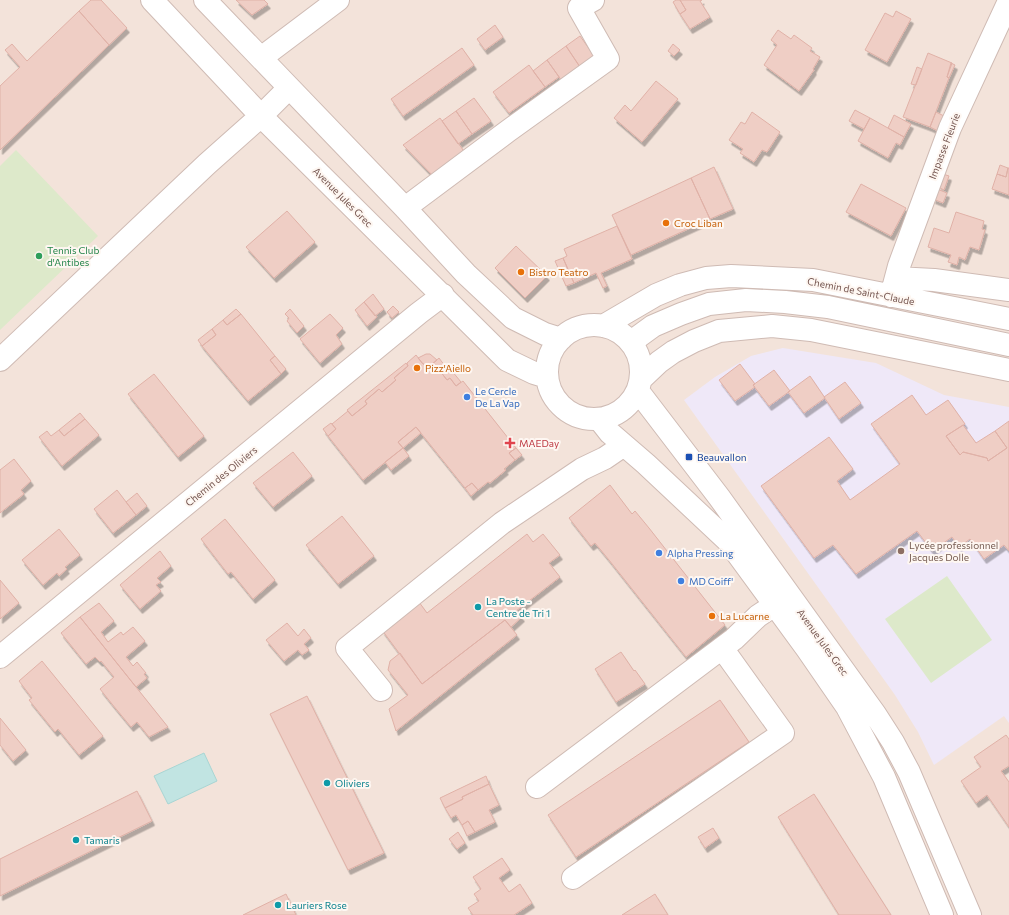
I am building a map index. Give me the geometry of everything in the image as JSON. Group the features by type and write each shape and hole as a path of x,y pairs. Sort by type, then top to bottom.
{"street":[{"name":"Avenue Jules Grec","path":"152,0 261,116 508,360 534,373 547,377"},
{"path":"206,0 466,274 513,318 540,332 561,339"},
{"path":"261,58 338,0"},
{"path":"405,208 608,59 579,8 593,0"},
{"name":"Impasse Fleurie","path":"893,287 950,128 1009,1"},
{"path":"0,360 201,169 261,116 289,88"},
{"name":"Chemin de Saint-Claude","path":"603,326 656,295 680,285 706,278 732,276 813,280 893,287 1009,320"},
{"path":"893,287 934,280 1009,290"},
{"name":"Chemin des Oliviers","path":"0,657 419,313 443,295"},
{"path":"631,342 653,326 681,314 709,304 746,300 785,302 828,307 1009,345"},
{"path":"639,385 641,366 640,360 631,342 619,332 603,326 588,326 573,330 561,339 553,350 548,363 547,377 549,387 554,397 562,407 573,414 586,419 599,419 615,415 628,405 639,385 659,362 694,340 719,331 772,326 811,330 1009,370"},
{"name":"Avenue Jules Grec","path":"639,385 893,742 909,772 970,915"},
{"name":"Avenue Jules Grec","path":"599,419 610,433 646,464 728,541 776,604 847,707 884,777 942,915"},
{"path":"381,690 347,648 502,523 582,469 605,458 624,445"},
{"path":"538,787 734,639 758,616 776,604"},
{"path":"573,878 783,733 722,648"}],"shaded area":[{"path":"0,0 1009,0 1009,915 0,915"},
{"name":"Lycée professionnel Jacques Dolle","path":"783,348 876,363 944,395 1009,407 1009,723 1004,716 934,765 918,732 895,695 684,400 715,377 751,356"}],"green space":[{"name":"Tennis Club d'Antibes","path":"16,150 98,236 0,330 0,166"},
{"path":"947,576 992,640 931,683 885,619"}],"water":[{"path":"204,753 217,781 168,804 154,776"}],"building":[{"path":"91,0 101,0 127,28 109,45 79,11"},
{"path":"236,0 264,0 268,4 252,15"},
{"path":"680,0 686,10 680,14 673,2"},
{"path":"680,0 702,0 700,1 710,17 690,29 680,14 686,10"},
{"path":"79,11 109,45 0,150 0,86 20,67 5,50 12,44 27,61"},
{"path":"896,11 911,19 887,62 865,50 885,13 893,17"},
{"path":"495,25 503,37 485,50 477,39"},
{"path":"778,30 791,39 794,35 812,48 810,51 820,57 813,69 814,70 799,91 764,65 777,45 771,40"},
{"path":"580,36 595,57 580,67 566,46"},
{"path":"673,44 680,50 674,56 668,51"},
{"path":"566,46 580,67 562,81 547,60"},
{"path":"462,48 474,65 403,116 391,99"},
{"path":"928,53 952,63 947,77 949,78 930,127 903,117"},
{"path":"547,60 559,77 545,87 533,71"},
{"path":"951,63 955,65 949,78 947,77"},
{"path":"529,65 545,87 509,113 493,92"},
{"path":"917,67 922,69 916,85 911,84"},
{"path":"656,81 678,99 642,142 614,118 625,105 631,111"},
{"path":"474,98 491,121 472,134 456,111"},
{"path":"855,110 870,118 864,129 849,121"},
{"path":"456,111 472,134 458,144 442,121"},
{"path":"752,112 780,132 767,152 762,150 754,162 740,153 743,149 729,140 741,122 745,124"},
{"path":"936,112 944,116 938,131 930,127"},
{"path":"894,115 911,124 904,137 888,128"},
{"path":"440,118 466,154 435,178 403,145"},
{"path":"870,118 904,137 900,145 896,143 888,158 858,141"},
{"path":"1000,165 1008,168 1006,177 997,174"},
{"path":"714,167 733,209 710,219 691,178"},
{"path":"1008,168 1009,195 992,189 997,174 1006,177"},
{"path":"943,174 949,176 944,190 938,187"},
{"path":"691,178 710,219 631,255 612,215"},
{"path":"861,184 906,208 891,236 846,212"},
{"path":"937,189 947,193 943,203 933,199"},
{"path":"287,211 315,242 274,278 246,247"},
{"path":"956,212 984,221 982,229 985,230 979,250 970,247 965,260 959,257 957,265 948,262 951,255 928,247 934,228 949,233"},
{"path":"617,226 632,259 601,273 607,286 603,288 596,273 574,283 563,258 567,256 564,249"},
{"name":"Bistro Teatro","path":"516,246 547,276 525,298 495,268"},
{"path":"563,258 574,283 566,286 555,261"},
{"path":"373,294 384,309 375,316 364,302"},
{"path":"364,302 377,317 367,326 355,310"},
{"path":"393,306 399,312 392,318 387,312"},
{"path":"236,309 241,314 227,325 223,320"},
{"path":"290,309 304,326 297,333 287,321 289,318 285,314"},
{"path":"241,314 275,356 270,360 281,374 248,401 202,346 216,335 212,329 223,320 227,325"},
{"path":"330,314 343,328 336,335 342,344 320,363 300,339"},
{"path":"212,329 216,335 202,346 198,340"},
{"path":"426,354 430,354 437,360 431,365 423,364 418,358"},
{"path":"416,355 423,364 431,365 439,358 445,366 440,371 447,380 450,378 456,386 463,381 516,448 509,453 515,460 504,469 506,470 490,483 488,482 478,490 472,483 465,488 416,427 398,442 403,448 363,480 328,436 336,429 332,424 348,411 352,416 367,404 365,401 379,389 382,392 396,380 394,378 408,366 407,363"},
{"path":"275,356 286,369 281,374 270,360"},
{"path":"406,363 408,366 394,378 396,380 382,392 379,389 365,401 367,404 352,416 347,410"},
{"path":"740,364 755,384 753,385 755,387 735,401 719,380"},
{"path":"447,365 461,382 456,386 450,378 447,380 440,371"},
{"path":"774,370 790,391 769,406 753,385"},
{"path":"154,374 204,436 178,457 128,394"},
{"path":"810,376 825,398 804,413 788,392"},
{"path":"845,382 861,403 839,419 824,397"},
{"path":"912,395 926,415 948,400 965,424 946,436 960,455 963,452 987,458 988,461 1007,448 995,431 1009,421 1009,551 1004,545 984,559 970,539 959,547 952,537 932,551 917,531 856,574 833,545 814,558 761,486 829,437 853,469 837,481 850,500 900,464 871,424"},
{"path":"80,413 85,419 64,436 59,430"},
{"path":"85,419 99,435 62,466 39,437 47,431 51,436 59,430 64,436"},
{"path":"331,423 336,429 328,436 323,429"},
{"path":"963,425 976,443 995,431 1007,448 988,461 987,458 963,452 960,455 946,436"},
{"path":"416,427 421,433 403,448 398,442"},
{"path":"403,448 409,456 391,470 385,462"},
{"path":"516,448 522,455 515,460 509,453"},
{"path":"293,452 312,476 273,507 253,483"},
{"path":"14,459 31,481 21,490 24,494 0,513 0,470"},
{"path":"472,483 478,490 471,496 465,488"},
{"path":"610,485 632,514 635,511 649,528 725,625 686,657 595,543 591,546 569,518"},
{"path":"117,490 136,515 113,533 94,509"},
{"path":"137,493 147,506 136,515 126,502"},
{"path":"342,516 374,556 338,584 306,545"},
{"path":"225,519 275,580 253,599 231,572 228,574 201,539"},
{"path":"59,529 80,555 65,567 67,569 59,576 57,573 43,585 22,560"},
{"name":"La Poste - Centre de Tri 1","path":"527,534 533,542 543,534 560,555 549,563 560,577 516,611 522,617 511,627 505,620 422,684 382,630 419,602 427,613"},
{"path":"160,551 171,566 157,578 161,582 156,585 161,591 140,609 120,585"},
{"path":"0,580 19,603 0,619"},
{"path":"99,603 114,621 101,632 108,642 121,632 123,635 133,627 145,641 126,657 133,666 137,662 146,673 144,674 147,678 136,687 80,617"},
{"path":"80,617 168,727 149,737 137,722 131,727 100,689 114,677 101,661 100,662 95,657 86,664 61,633"},
{"path":"505,620 517,635 396,731 389,709 408,695 388,670 390,661 400,653 422,684"},
{"path":"287,623 298,636 304,629 311,638 304,644 309,650 308,651 302,655 298,650 284,661 266,640"},
{"path":"621,652 645,684 616,702 595,669"},
{"path":"42,661 103,736 79,755 58,729 55,732 29,700 32,698 19,681"},
{"name":"Oliviers","path":"307,696 384,853 348,870 270,714"},
{"path":"720,700 749,742 576,857 548,815"},
{"path":"0,718 26,750 13,761 0,745"},
{"path":"1006,735 1009,739 1009,766 1001,771 1009,782 1009,827 987,795 976,803 961,781 981,767 974,757"},
{"path":"486,776 489,784 462,797 463,799 445,808 440,798"},
{"path":"489,784 499,805 489,810 495,822 475,832 468,821 462,825 456,815 451,818 445,808 463,799 462,797"},
{"name":"Tamaris","path":"137,791 152,821 0,896 0,859"},
{"path":"814,794 891,915 839,915 778,817"},
{"path":"468,821 475,832 467,836 462,825"},
{"path":"713,828 719,838 705,848 698,837"},
{"path":"458,832 465,843 457,849 449,839"},
{"path":"502,858 510,870 499,878 509,892 520,884 532,903 514,915 473,915 468,908 479,901 474,894 481,889 473,877"},
{"name":"Lauriers Rose","path":"286,894 296,915 243,915"},
{"path":"655,894 668,915 622,915"}],"place":[{"name":"Croc Liban","path":"666,223"},
{"name":"Tennis Club d'Antibes","path":"39,256"},
{"name":"Bistro Teatro","path":"521,272"},
{"name":"Pizz'Aiello","path":"417,368"},
{"name":"Le Cercle De La Vap","path":"467,397"},
{"name":"MAEDay","path":"510,443"},
{"name":"Beauvallon","path":"689,457"},
{"name":"Lycée professionnel Jacques Dolle","path":"901,551"},
{"name":"Alpha Pressing","path":"659,553"},
{"name":"MD Coiff'","path":"681,581"},
{"name":"La Poste - Centre de Tri 1","path":"478,607"},
{"name":"La Lucarne","path":"712,616"},
{"name":"Oliviers","path":"327,783"},
{"name":"Tamaris","path":"76,840"},
{"name":"Lauriers Rose","path":"278,905"}]}
